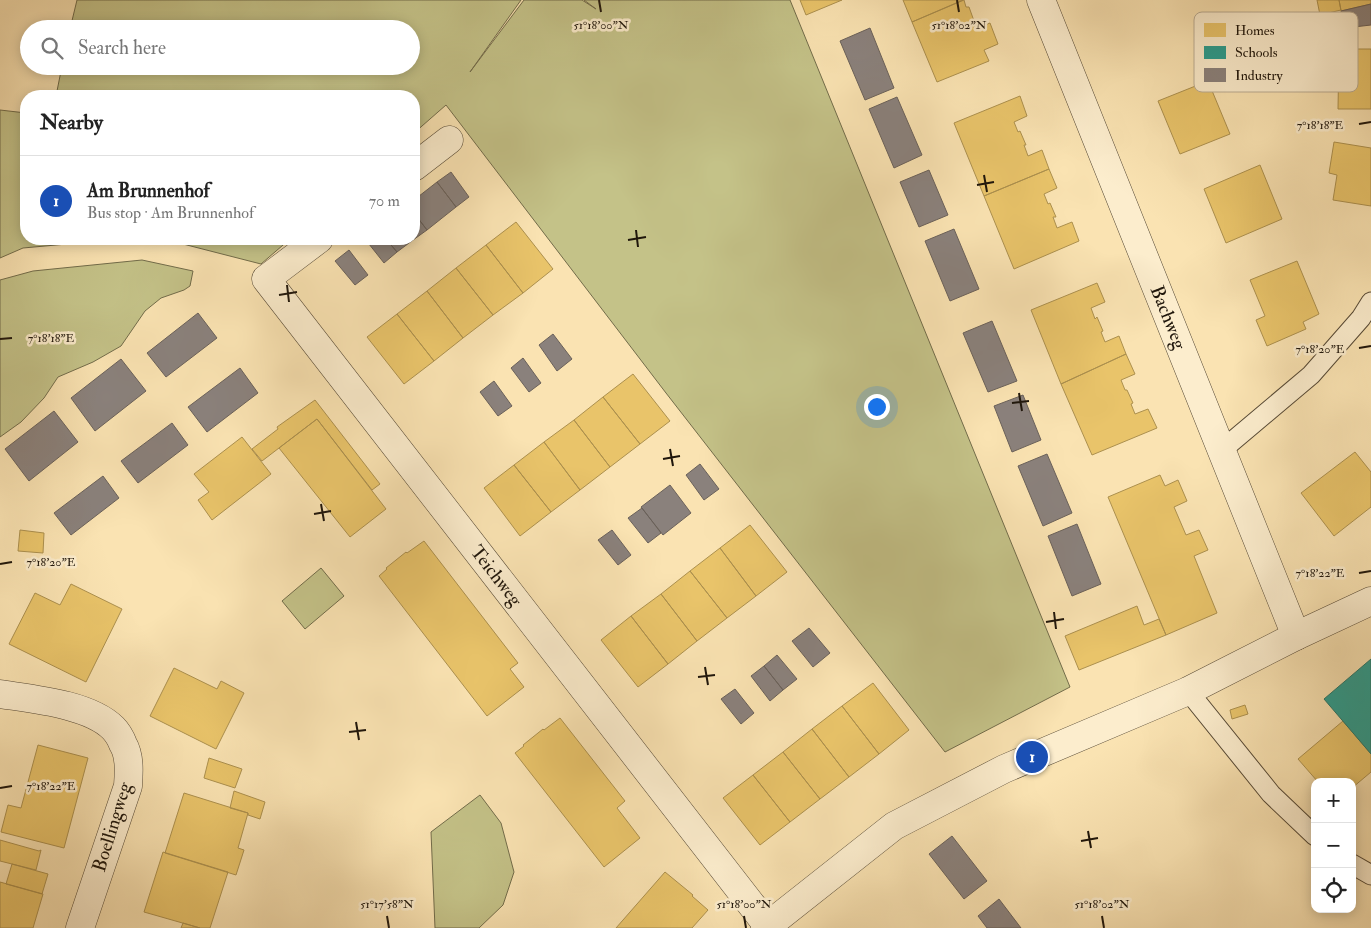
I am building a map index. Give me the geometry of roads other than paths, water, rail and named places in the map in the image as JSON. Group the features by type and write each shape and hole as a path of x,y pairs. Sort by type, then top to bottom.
{"street":[{"name":"Bachweg","path":"1041,0 1296,636"},
{"path":"420,162 449,140"},
{"name":"Teichweg","path":"311,245 266,279 766,927"},
{"path":"766,927 894,826 1004,769 1188,691 1296,636 1371,601"},
{"name":"Boellingweg","path":"0,694 37,699 82,710 99,717 113,728 124,745 129,766 128,786 80,928"}],"lane":[{"path":"1222,450 1311,375 1360,318 1371,302"},
{"path":"1188,691 1271,794 1311,832"},
{"path":"1356,866 1371,875"}],"place":[{"name":"Am Brunnenhof","path":"1032,757"}]}
